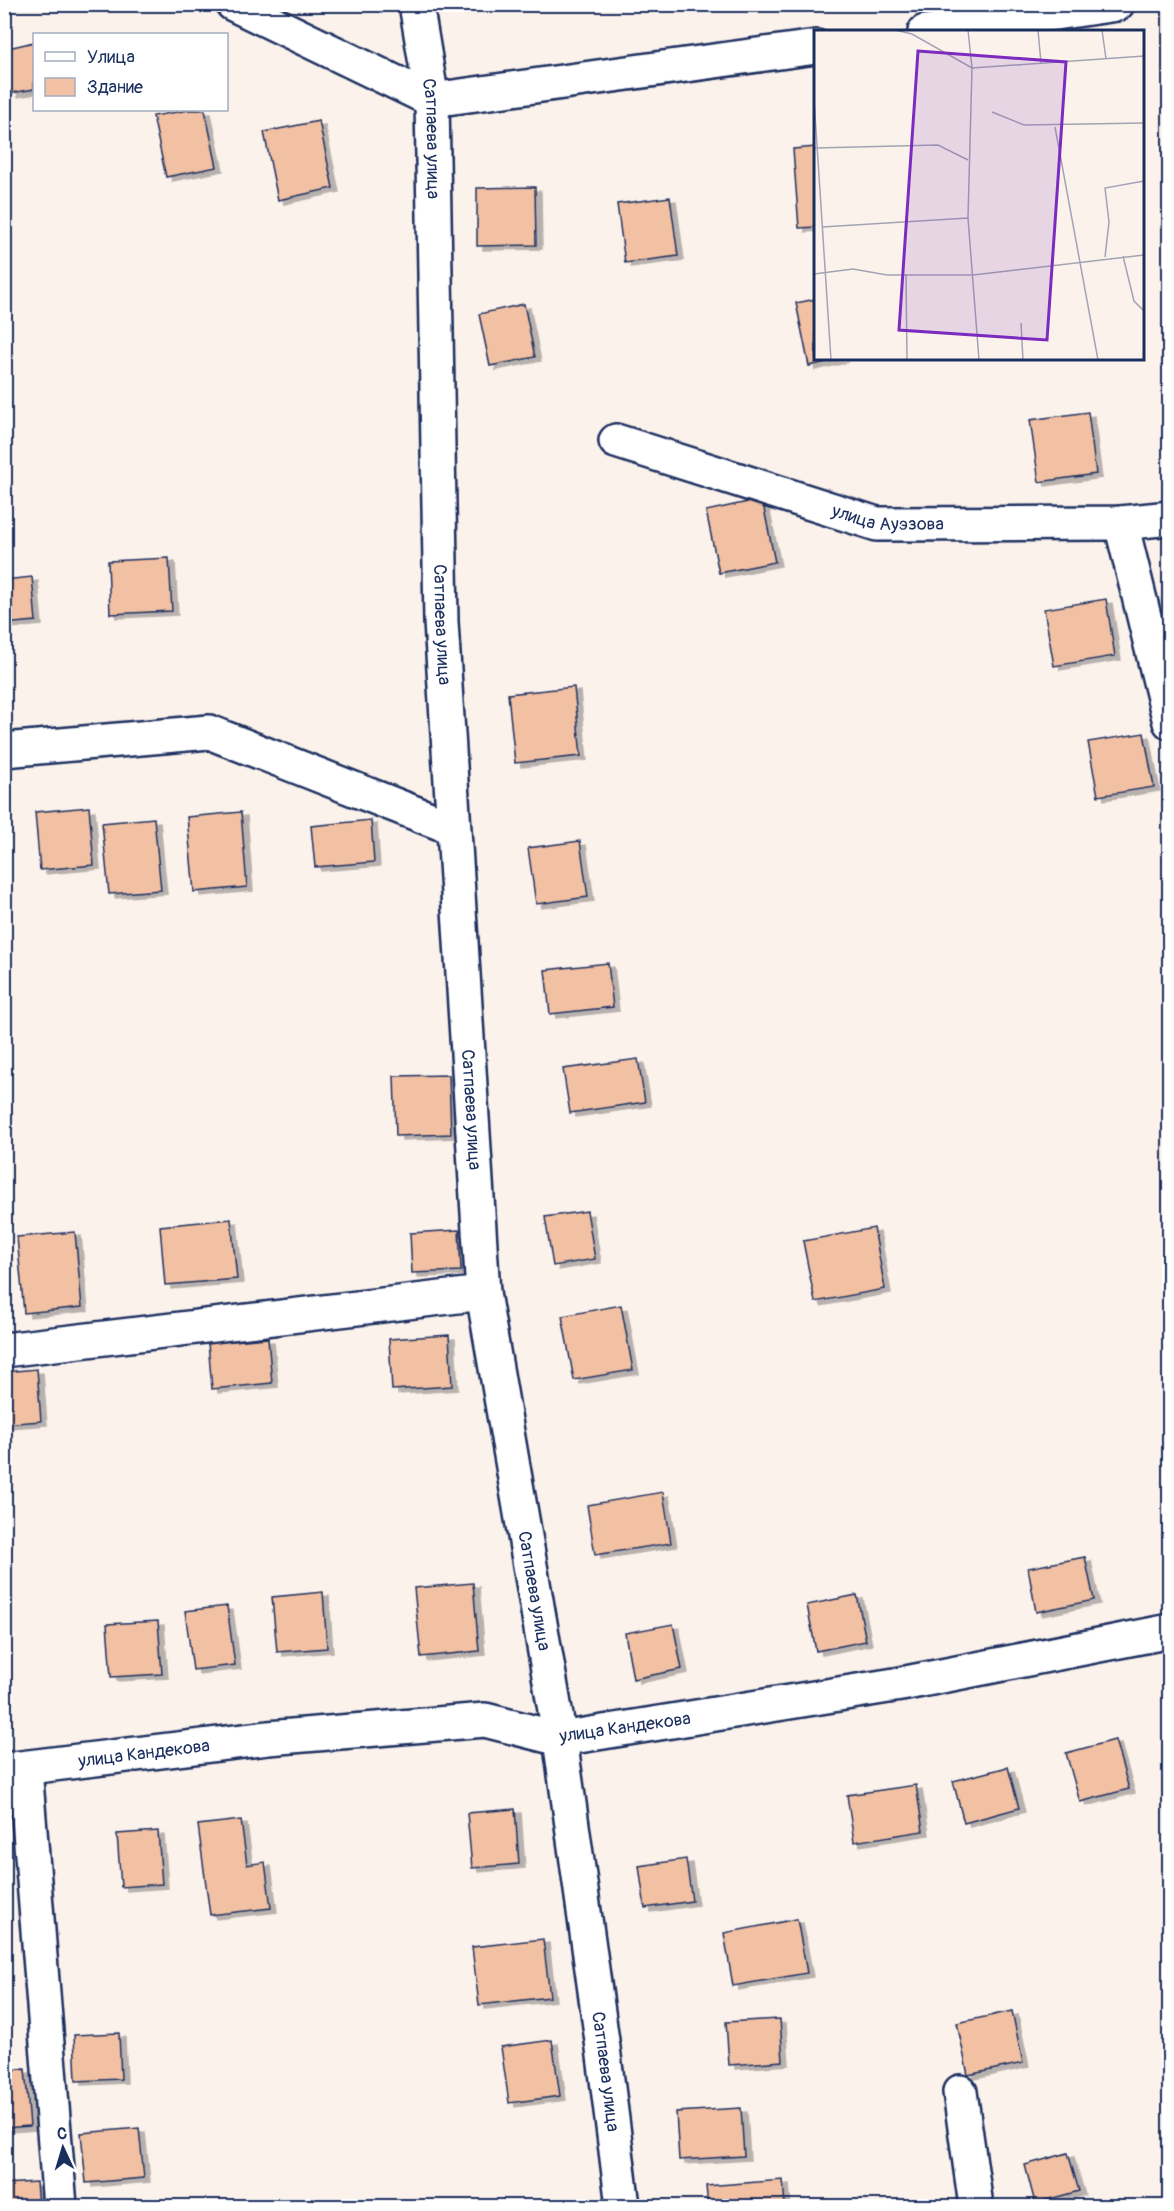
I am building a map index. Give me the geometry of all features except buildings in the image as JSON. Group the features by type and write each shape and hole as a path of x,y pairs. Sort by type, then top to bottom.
{"street":[{"path":"233,4 432,100 814,47"},
{"name":"Сатпаева улица","path":"416,4 432,100 441,622 483,1293 560,1739 623,2206"},
{"path":"931,30 972,15 1117,4"},
{"name":"улица Ауэзова","path":"616,441 877,524 1122,523 1170,518"},
{"path":"1122,523 1170,722"},
{"path":"4,750 209,732 453,828"},
{"path":"4,1350 483,1293"},
{"name":"улица Кандекова","path":"15,1769 268,1738 485,1720 560,1739 901,1684 1170,1631"},
{"path":"15,1769 60,2206"},
{"path":"960,2092 976,2206"}]}
